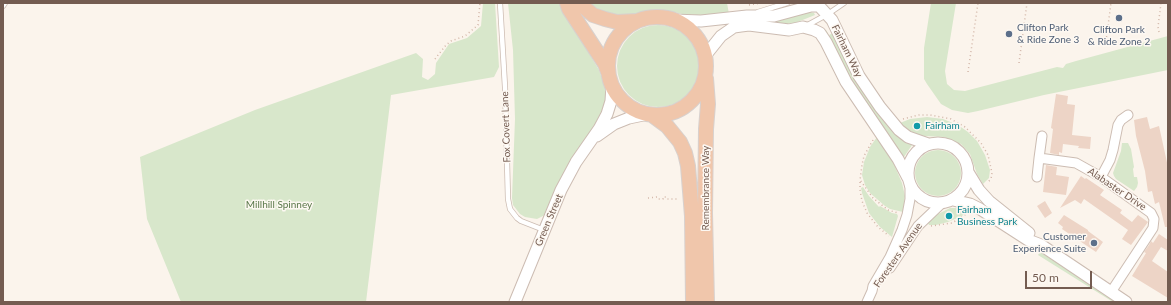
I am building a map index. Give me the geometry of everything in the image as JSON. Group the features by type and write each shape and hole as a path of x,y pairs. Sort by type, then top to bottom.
{"highway":[{"path":"567,3 569,9 605,64 610,80 622,101 638,111 650,114 667,114 681,109 692,100 701,88 705,74 705,56 701,44 685,25 673,20 655,17 637,21 617,22 593,15 579,3"},
{"path":"610,80 608,63 611,50 617,38 625,28 637,21"},
{"name":"Remembrance Way","path":"705,74 708,104 706,129 705,213 707,302"},
{"name":"Remembrance Way","path":"650,114 667,126 680,142 685,153 688,166 692,216 693,302"}],"street":[{"name":"Fairham Way","path":"748,11 774,16 813,5 820,6 828,14 836,28 859,76 889,120 913,139 928,144"},
{"path":"673,20 701,21 748,11"},
{"path":"705,56 716,40 734,27 749,25 789,30 803,27"},
{"name":"Fairham Way","path":"803,27 814,30 823,36 846,82 898,159 909,182"},
{"name":"Green Street","path":"515,302 544,230 566,181 607,114 611,101 610,80"},
{"name":"Green Street","path":"590,141 614,124 629,118 650,114"},
{"path":"1101,177 1110,160 1118,125 1121,120 1128,115"},
{"path":"1036,177 1042,136"},
{"path":"939,143 950,145 960,152 966,161 968,172 966,185 953,200 941,204 933,204 920,198 909,182 908,166 910,160 918,150 928,144 939,143"},
{"name":"Alabaster Drive","path":"1039,158 1076,163 1101,177 1148,209 1154,219 1153,228 1112,292"},
{"path":"968,172 979,190 989,201 1041,245 1126,302"},
{"name":"Foresters Avenue","path":"867,302 873,286 896,244 907,215 910,199 909,182"},
{"path":"953,200 972,205 1028,240 1041,245"},
{"name":"Foresters Avenue","path":"872,291 877,288 923,220 941,204"}],"lane":[{"name":"Fox Covert Lane","path":"500,3 505,87 508,199 510,209 517,218 544,230"},
{"path":"748,11 787,3"},
{"path":"803,27 828,14 844,3"}],"path":[{"path":"435,59 451,41 465,36 478,25 480,3"},
{"path":"748,11 761,3"},
{"path":"968,72 978,3"},
{"path":"1019,63 1027,3"},
{"path":"1107,45 1106,41 1111,3"},
{"path":"1159,32 1158,28 1161,3"},
{"path":"900,120 930,115 951,119 965,126 981,143 988,155 992,173 991,179 985,185"},
{"path":"876,137 864,156 860,190 862,201 867,213 878,227 890,238"},
{"path":"860,180 867,191 881,206 896,213 907,215"},
{"path":"648,198 657,197 658,200 663,199 663,197 667,197 668,199 679,198"},
{"path":"923,220 930,226 952,223 967,215 972,205"}],"green space":[{"name":"Millhill Spinney","path":"483,3 495,3 499,67 494,77 391,95 366,302 181,302 147,219 140,157 255,110 416,53 423,59 422,77 428,80 435,74 436,63 449,44 467,38 481,26"},
{"path":"508,3 559,3 599,70 605,87 606,99 604,111 545,215 537,219 525,217 520,214 513,205 512,198 515,119 513,50"},
{"path":"586,3 727,3 729,14 697,15 682,14 666,10 656,10 621,16 599,11"},
{"path":"931,3 956,3 945,71 947,84 954,90 965,91 1057,67 1063,68 1066,64 1168,36 1168,70 1044,95 968,113 952,110 941,104 924,79 924,48"},
{"path":"810,12 814,13 815,15 795,23 772,23 773,21"},
{"path":"658,25 674,28 687,37 696,50 699,66 696,82 687,95 674,104 658,107 642,104 629,95 620,82 617,66 620,50 629,37 642,28"},
{"path":"833,33 860,87 878,113 895,132 912,145 904,157 849,79 829,35"},
{"path":"927,117 943,119 958,125 977,141 985,155 990,170 989,178 983,184 977,174 970,154 961,144 944,137 918,135 908,130 900,123 910,119"},
{"path":"877,137 890,155 902,183 905,196 903,212 890,209 885,206 870,193 865,185 862,175 864,162 870,147"},
{"path":"1122,143 1128,143 1131,149 1134,177 1137,177 1138,183 1134,191 1116,179 1113,173 1121,151"},
{"path":"938,150 951,154 957,160 961,173 957,186 951,192 938,196 925,192 919,186 915,173 919,160 925,154"},
{"path":"863,187 879,207 880,206 892,213 897,214 898,216 892,237 880,227 869,213 862,193 861,188"},
{"path":"950,208 968,210 962,216 948,222 929,225 928,223 936,215"},
{"path":"1040,252 1117,302 1113,302 1038,255"}],"building":[{"path":"1056,94 1068,96 1067,104 1075,105 1072,135 1091,137 1090,149 1078,148 1079,146 1063,144 1062,153 1059,152 1059,155 1050,153 1053,129 1051,128"},
{"path":"1147,117 1150,129 1159,126 1168,167 1168,227 1165,227 1159,202 1155,204 1152,191 1148,192 1145,171 1136,136 1134,120"},
{"path":"1046,165 1057,167 1056,175 1069,177 1066,195 1043,192"},
{"path":"1081,176 1104,190 1100,195 1122,210 1120,213 1132,222 1138,215 1148,222 1131,245 1122,239 1128,230 1084,199 1081,204 1075,200 1060,208"},
{"path":"1045,201 1052,213 1045,218 1037,206"},
{"path":"1064,215 1088,230 1103,242 1096,252 1062,229 1063,227 1058,223"},
{"path":"1159,234 1168,240 1168,251 1161,247 1152,261 1168,272 1168,298 1132,276 1146,253 1144,252 1151,241 1153,243"}],"place":[{"name":"Clifton Park & Ride Zone 2","path":"1119,18"},
{"name":"Clifton Park & Ride Zone 3","path":"1009,34"},
{"name":"Fairham","path":"917,126"},
{"name":"Fairham Business Park","path":"949,216"},
{"name":"Customer Experience Suite","path":"1094,243"}]}
